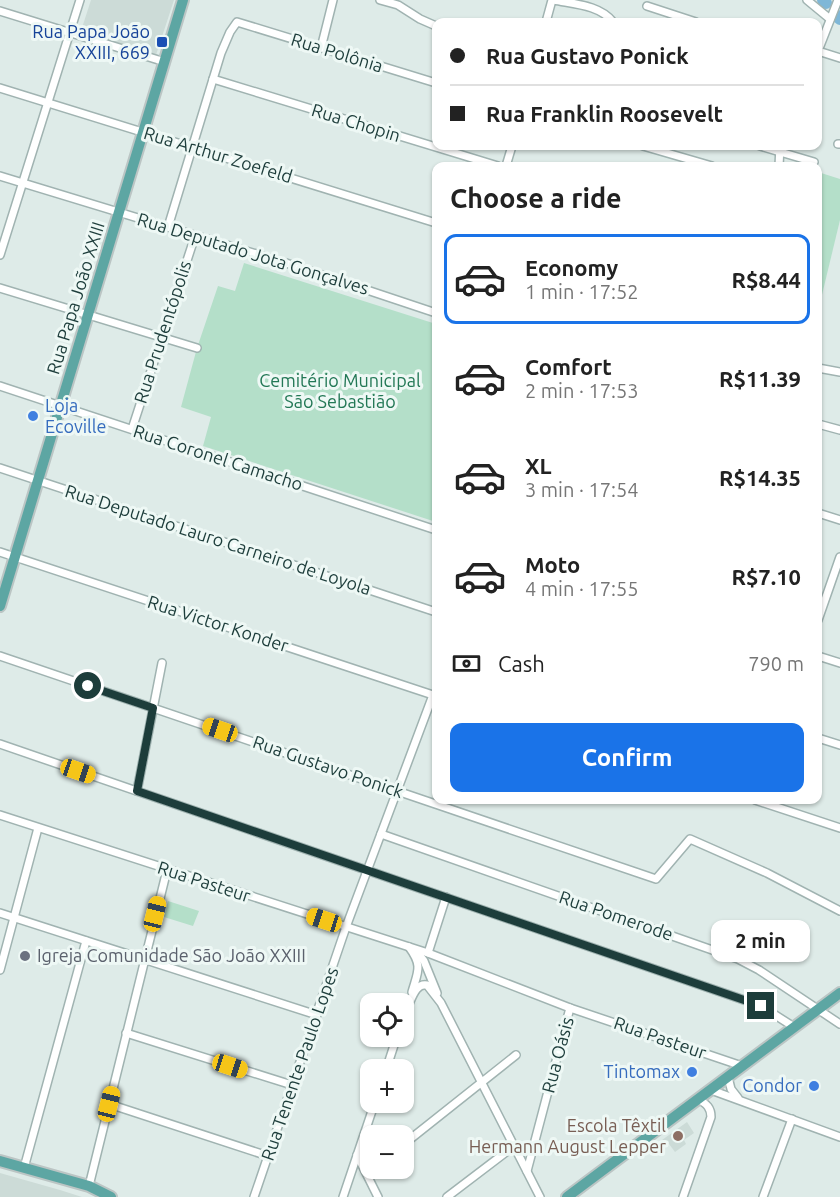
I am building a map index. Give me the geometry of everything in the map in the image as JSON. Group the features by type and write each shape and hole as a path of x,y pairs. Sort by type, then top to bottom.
{"main road":[{"name":"Rua Papa João XXIII","path":"0,606 183,0"},
{"path":"567,1197 840,993"},
{"path":"0,1161 89,1186 111,1197"}],"street":[{"path":"0,255 80,0"},
{"path":"321,48 333,0"},
{"path":"380,0 398,5 432,24"},
{"path":"547,18 553,0 597,9 610,18"},
{"path":"807,0 834,10 822,41"},
{"path":"647,6 684,18"},
{"path":"0,11 165,62"},
{"name":"Rua Polônia","path":"213,79 225,42 237,22 432,82"},
{"path":"822,52 840,58"},
{"path":"168,227 213,79"},
{"name":"Rua Chopin","path":"213,79 432,146"},
{"name":"Rua Arthur Zoefeld","path":"0,88 432,222"},
{"name":"Rua Chopin","path":"446,150 485,162"},
{"path":"657,150 698,162"},
{"path":"785,150 814,162"},
{"name":"Rua Deputado Jota Gonçalves","path":"0,176 315,272 432,312"},
{"name":"Rua Prudentópolis","path":"132,429 195,236"},
{"path":"0,288 197,348"},
{"path":"822,369 840,372"},
{"name":"Rua Coronel Camacho","path":"0,386 432,529"},
{"path":"822,425 840,430"},
{"name":"Rua Deputado Lauro Carneiro de Loyola","path":"0,468 432,611"},
{"path":"822,514 840,520"},
{"name":"Rua Victor Konder","path":"0,552 432,694"},
{"path":"822,609 840,557"},
{"name":"Rua Gustavo Ponick","path":"0,656 432,802"},
{"path":"822,657 840,663"},
{"path":"137,791 162,663"},
{"name":"Rua Tenente Paulo Lopes","path":"254,1197 346,927 432,702"},
{"path":"822,739 840,745"},
{"path":"0,744 754,1003 794,1027"},
{"name":"Rua Gustavo Ponick","path":"438,804 656,879 690,839 767,873 840,911"},
{"path":"767,804 840,828"},
{"name":"Rua Pasteur","path":"0,815 428,953 570,1008 742,1066"},
{"path":"0,970 38,828"},
{"name":"Rua Pomerode","path":"381,834 738,959 759,969 840,1024"},
{"path":"89,1186 166,870"},
{"path":"428,953 446,897"},
{"path":"0,913 316,1015"},
{"path":"24,1168 86,941"},
{"path":"410,948 420,955 427,966 441,1003 540,1197"},
{"path":"410,948 419,965 411,993"},
{"path":"427,966 427,963 434,959 447,961"},
{"path":"414,994 423,984 428,985 441,1003"},
{"name":"Rua Oásis","path":"527,1171 570,1008"},
{"path":"126,1033 292,1085"},
{"path":"414,1136 516,1055"},
{"path":"728,1077 731,1089 743,1101"},
{"path":"711,1090 840,1137"},
{"path":"683,1197 711,1117 708,1106 698,1099"},
{"path":"109,1104 268,1156"},
{"path":"343,1197 371,1113"},
{"path":"763,1197 792,1119"},
{"path":"447,1197 514,1146"},
{"path":"357,1155 360,1159"},
{"path":"372,1179 378,1197"}],"shaded area":[{"path":"91,0 174,0 156,55 81,31"},
{"name":"Escola Têxtil Hermann August Lepper","path":"687,1122 694,1133 684,1140 686,1144 675,1152 669,1144 666,1146 662,1140"},
{"path":"0,1173 60,1190 82,1197 0,1197"}],"green space":[{"path":"822,173 840,179 840,220 822,295"},
{"name":"Cemitério Municipal São Sebastião","path":"244,263 432,323 432,521 203,446 211,417 181,407 197,348 218,286 235,291"},
{"path":"168,901 199,911 193,926 164,917"}],"waterway":[{"path":"823,0 826,3"},
{"path":"836,15 840,19"}],"place":[{"name":"Rua Papa João XXIII, 669","path":"162,42"},
{"name":"Loja Ecoville","path":"33,416"},
{"name":"Igreja Comunidade São João XXIII","path":"25,956"},
{"name":"Tintomax","path":"692,1072"},
{"name":"Condor","path":"814,1086"},
{"name":"Escola Têxtil Hermann August Lepper","path":"678,1136"}],"route":[{"path":"88,686 153,708 137,791 761,1006"}]}
